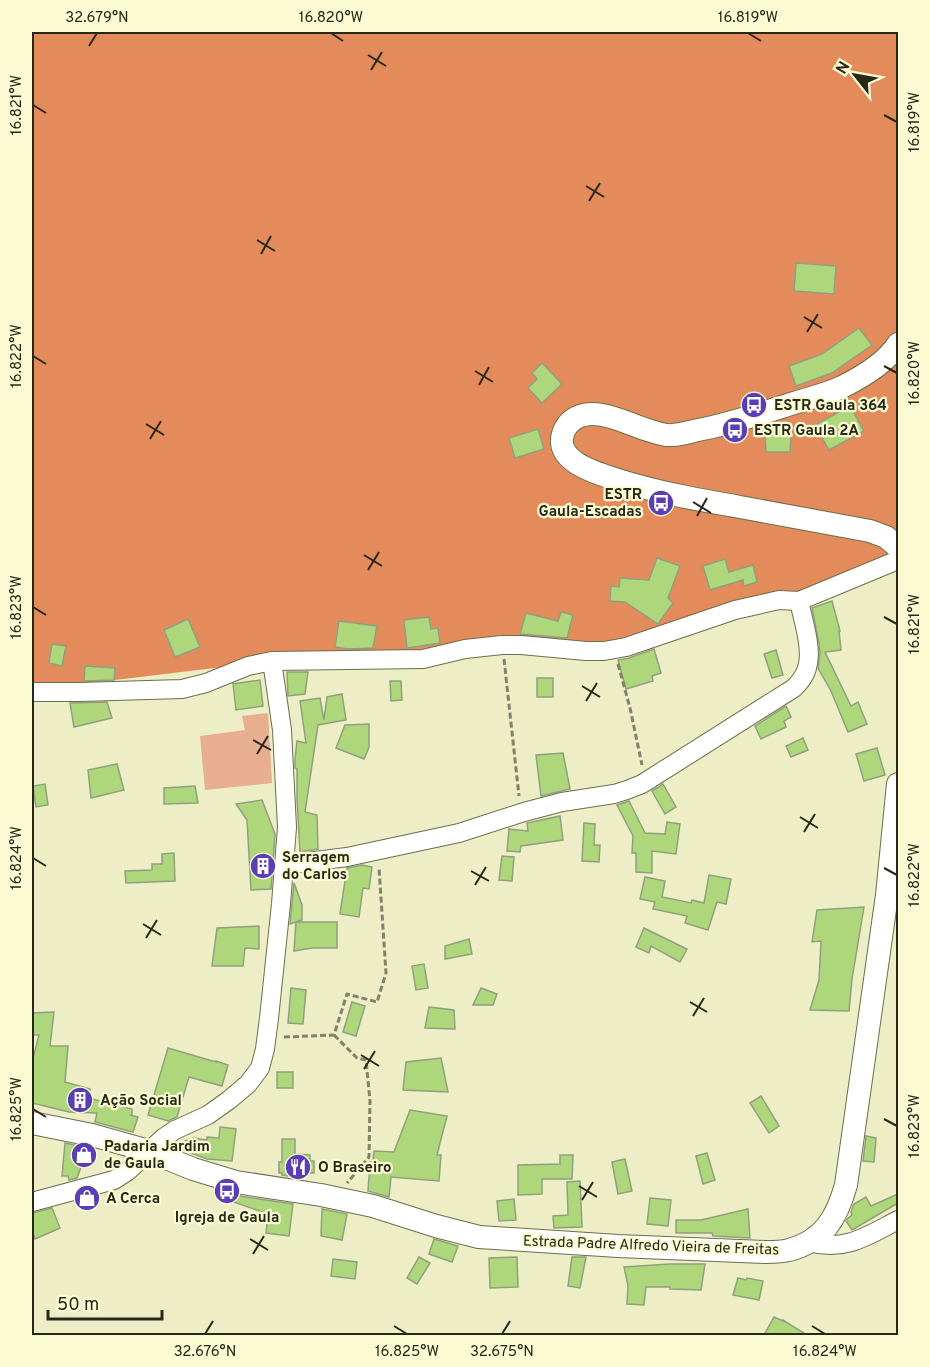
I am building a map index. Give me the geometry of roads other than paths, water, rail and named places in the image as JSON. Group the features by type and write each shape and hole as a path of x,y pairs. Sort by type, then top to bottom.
{"main road":[{"path":"898,344 893,352 867,373 840,388 724,425 670,435 652,432 600,414 587,414 568,423 562,439 563,450 570,458 595,473 687,498 870,531 886,537 898,547"},
{"name":"Estrada Padre Alfredo Vieira de Freitas","path":"32,1124 92,1135 149,1151 194,1169 236,1182 373,1206 479,1237 618,1246 788,1251 809,1242 833,1220 841,1204 846,1185 885,906 898,784"}],"street":[{"path":"32,692 182,689 206,683 248,666 272,661 423,659 465,649 502,645 604,651 626,647 735,610 779,600 799,601 898,560"},
{"path":"284,865 347,857 459,833 562,802 614,794 646,782 794,688 802,679 808,668 809,652 799,601"},
{"path":"32,1202 114,1180 128,1171 163,1138 208,1115 229,1100 248,1084 260,1068 267,1038 287,826 282,730 272,661"},
{"path":"809,1242 830,1246 849,1243 864,1238 898,1220"}],"place":[{"name":"ESTR Gaula 364","path":"754,405"},
{"name":"ESTR Gaula 2A","path":"735,430"},
{"name":"ESTR Gaula-Escadas","path":"661,503"},
{"name":"Serragem do Carlos","path":"263,866"},
{"name":"Ação Social","path":"80,1100"},
{"name":"Padaria Jardim de Gaula","path":"84,1155"},
{"name":"O Braseiro","path":"298,1167"},
{"name":"Igreja de Gaula","path":"227,1191"},
{"name":"A Cerca","path":"87,1198"}]}
